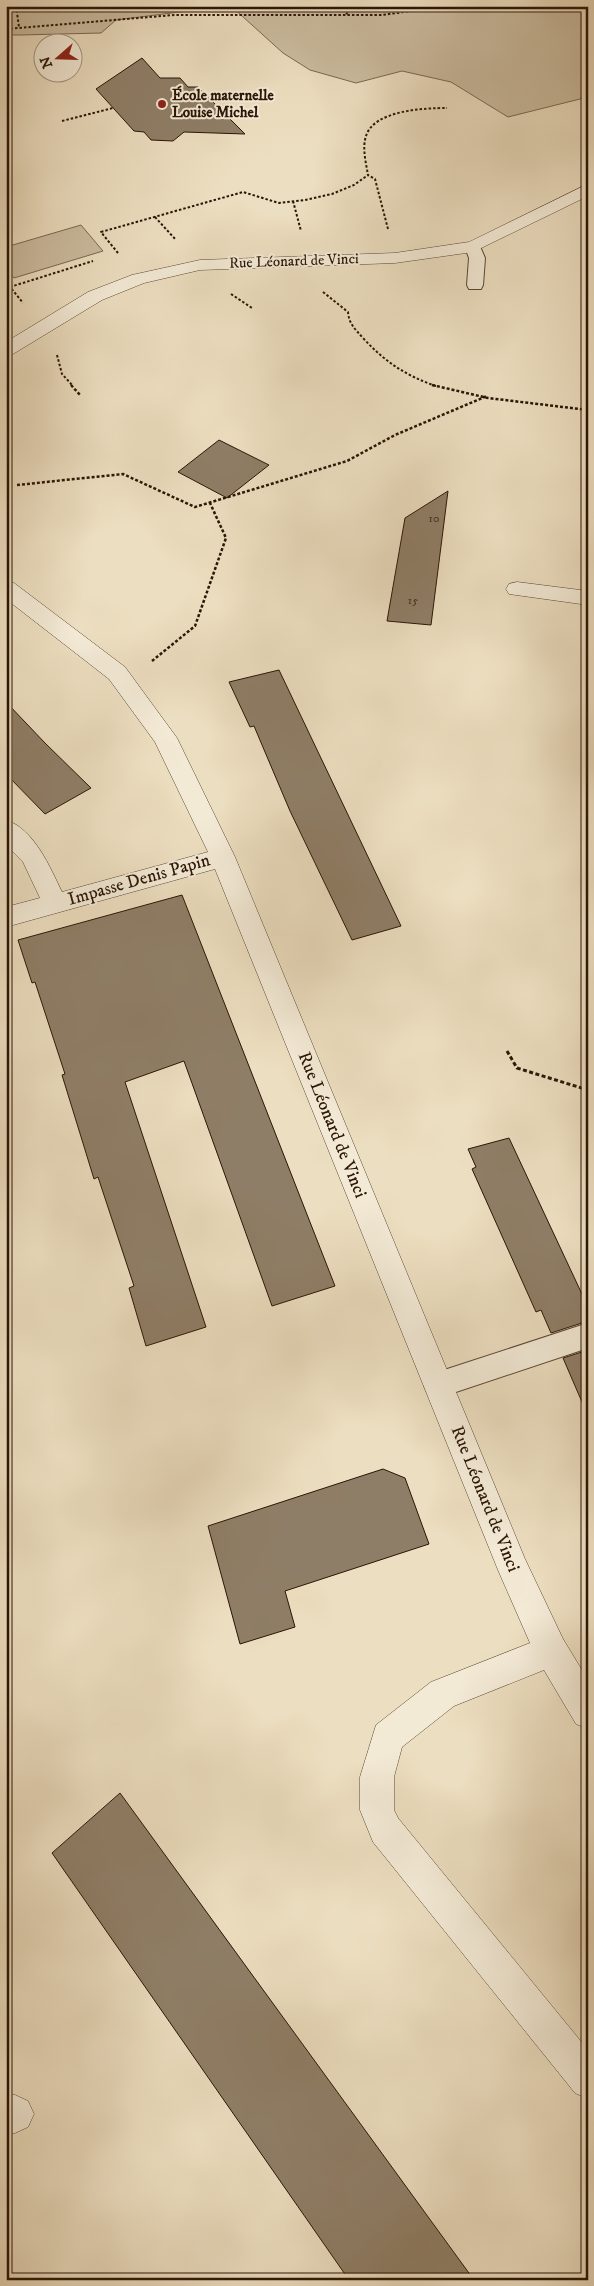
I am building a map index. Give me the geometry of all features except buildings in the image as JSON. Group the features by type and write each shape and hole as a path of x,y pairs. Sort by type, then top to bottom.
{"street":[{"name":"Rue Léonard de Vinci","path":"6,350 95,296 138,279 200,265 395,258 473,247 588,189"},
{"name":"Rue Léonard de Vinci","path":"6,588 117,673 165,738 223,857 514,1570 551,1651 588,1712"},
{"path":"517,589 588,598"},
{"name":"Impasse Denis Papin","path":"6,829 32,856 55,904"},
{"name":"Impasse Denis Papin","path":"6,917 223,857"},
{"path":"551,1651 443,1694 388,1737 377,1777 378,1810 384,1830 588,2080"}],"lane":[{"path":"473,247 478,258 475,285"},
{"path":"438,1385 588,1335"}],"path":[{"path":"16,6 19,28"},
{"path":"346,14 354,6"},
{"path":"6,28 174,15 382,15 448,6"},
{"path":"62,121 114,108"},
{"path":"395,258 374,179 368,175 364,150 369,129 382,119 419,108 447,108"},
{"path":"110,256 119,253 101,232 243,192 279,203 314,198 332,194 354,185 368,175"},
{"path":"10,287 100,258"},
{"path":"324,292 348,312 348,322 394,368 415,379 461,393 588,410"},
{"path":"17,485 123,474 195,508 347,461 395,434 487,396"},
{"path":"125,684 195,626 226,538 210,503"},
{"path":"507,1051 517,1068 588,1090"}],"shaded area":[{"path":"6,6 227,6 116,20 101,33 32,32 32,34 6,35"},
{"path":"231,6 588,6 588,20 586,20 588,24 588,97 508,117 451,82 402,71 356,83 310,70 283,53"},
{"path":"81,225 103,251 14,278 6,268 6,247"}],"place":[{"name":"École maternelle Louise Michel","path":"162,104"}]}
